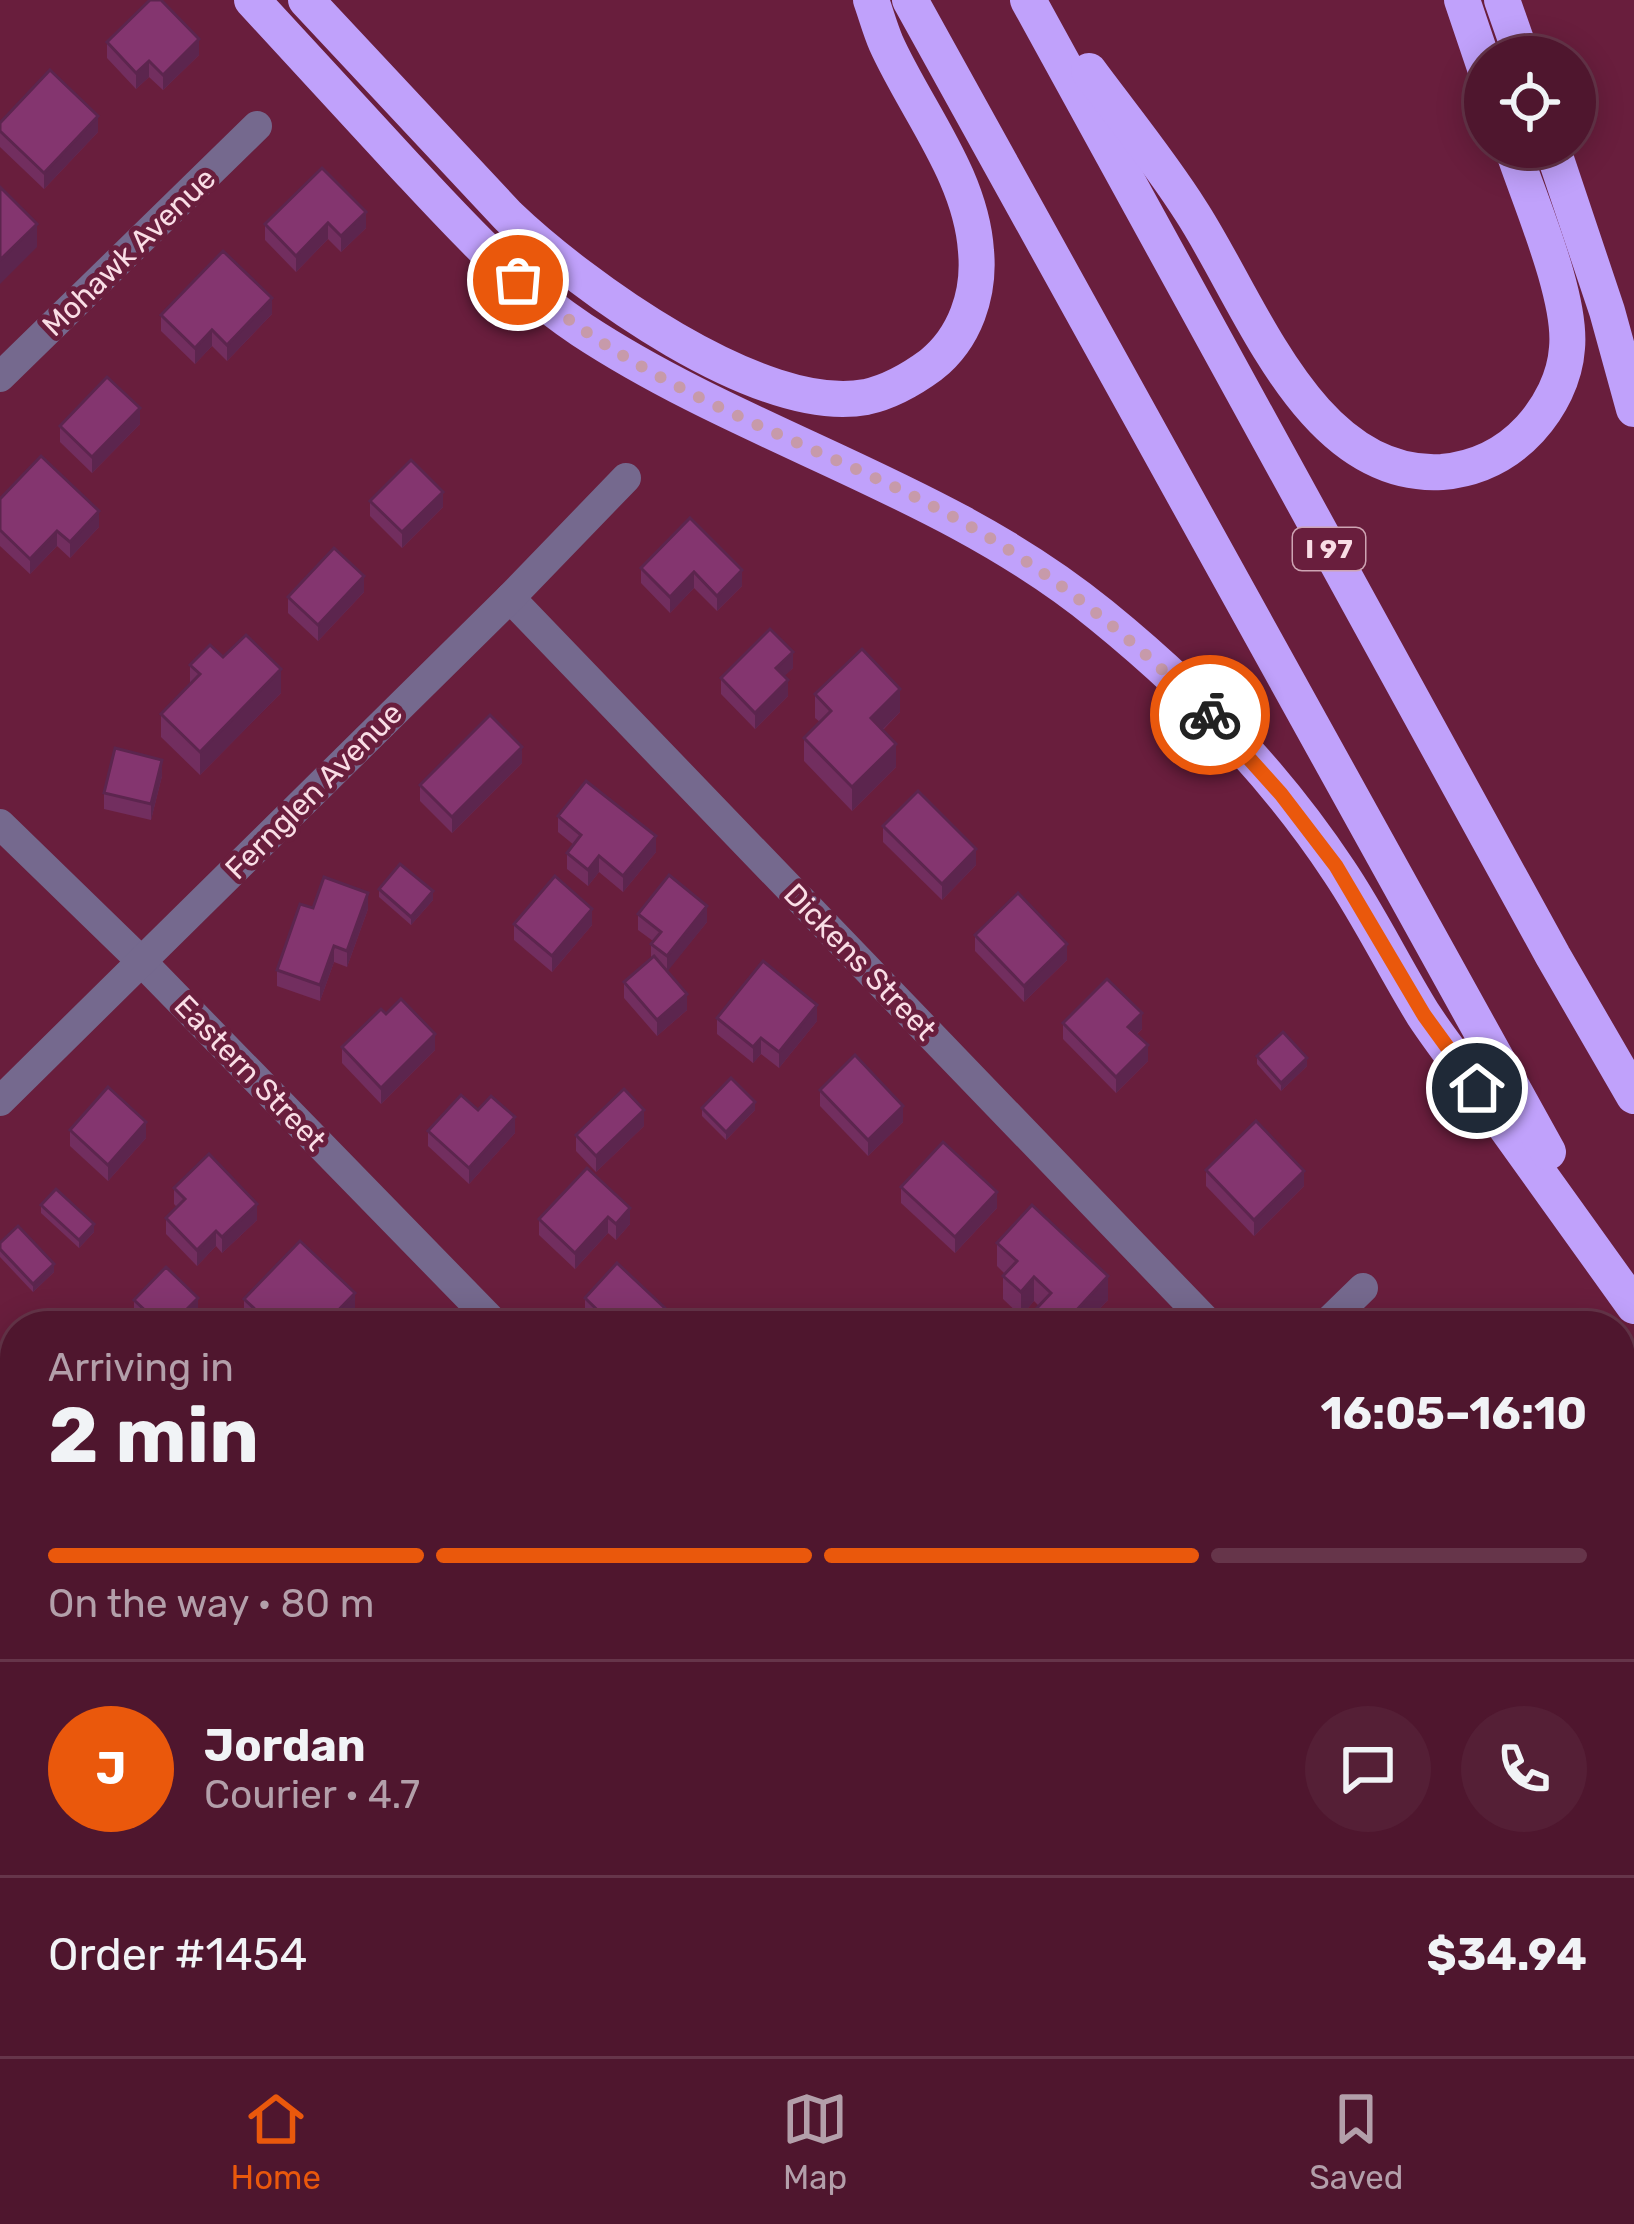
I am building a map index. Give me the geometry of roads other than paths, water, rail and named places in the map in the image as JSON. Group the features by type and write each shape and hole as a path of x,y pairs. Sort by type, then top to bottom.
{"highway":[{"path":"252,0 458,223 562,316 675,385 980,532 1098,612 1172,677 1247,754 1310,831 1360,903 1424,1015 1634,1304"},
{"path":"317,7 508,216 597,291 660,332 738,370 796,392 842,399 891,389 935,362 965,320 977,274 974,228 964,199 885,41 871,0"},
{"path":"910,0 1634,1304"},
{"path":"1032,0 1191,211 1298,389 1345,441 1389,466 1443,472 1497,456 1528,431 1559,382 1568,345 1564,305 1519,168"},
{"name":"I 97","path":"1032,0 1634,1096"},
{"path":"1462,0 1474,36"},
{"path":"1502,0 1515,36"},
{"path":"1559,168 1634,409"}],"street":[{"name":"Mohawk Avenue","path":"0,377 257,126"},
{"name":"Fernglen Avenue","path":"0,1102 511,598 626,478"},
{"name":"Dickens Street","path":"511,598 1196,1311"},
{"name":"Eastern Street","path":"0,824 482,1311"},
{"path":"1339,1311 1363,1288"}]}
